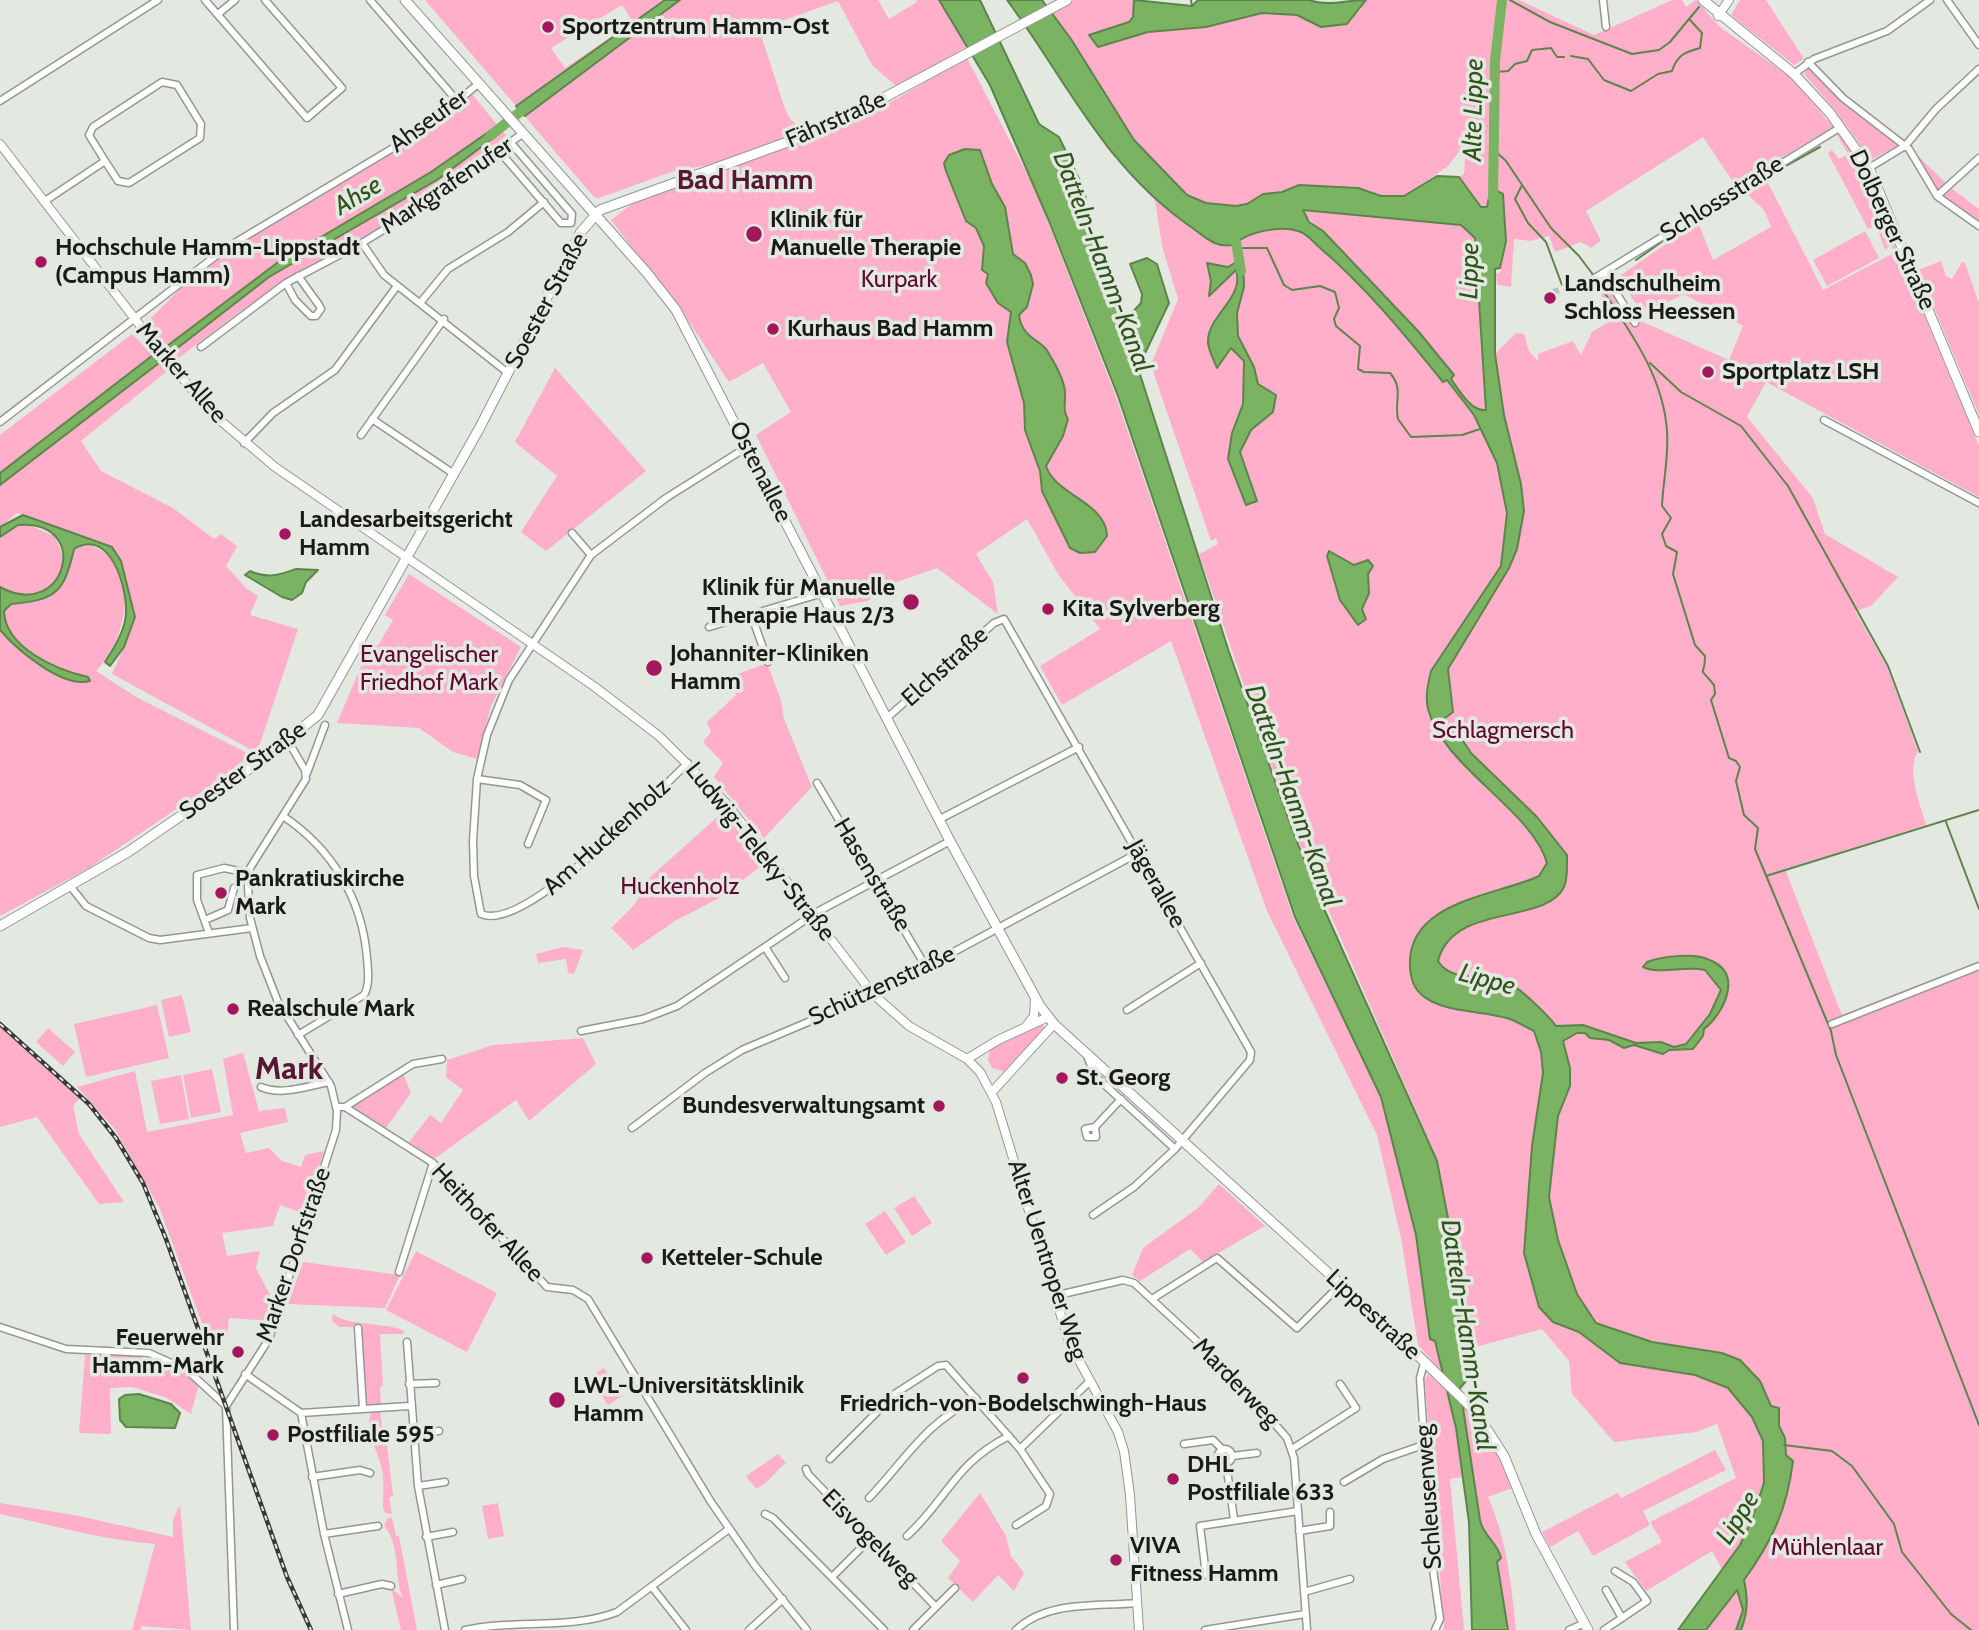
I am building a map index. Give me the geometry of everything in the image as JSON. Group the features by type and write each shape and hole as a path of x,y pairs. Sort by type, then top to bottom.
{"main road":[{"name":"Ostenallee","path":"405,0 519,131 597,212 676,310 950,841 1035,999 1051,1021"},
{"name":"Fährstraße","path":"597,212 829,127 1067,0"},
{"name":"Dolberger Straße","path":"1703,0 1718,16 1794,74 1841,127 1869,168 1979,432"},
{"name":"Soester Straße","path":"0,926 128,852 288,741 324,707 509,373 580,233 597,212"},
{"name":"Lippestraße","path":"1051,1021 1467,1403 1498,1445 1536,1534 1587,1627"}],"street":[{"path":"0,101 158,0"},
{"path":"205,0 307,118 342,88 265,0"},
{"path":"218,14 235,0"},
{"path":"370,0 459,103"},
{"path":"1603,0 1606,27"},
{"path":"1718,16 1729,0"},
{"path":"1794,74 1808,62 1887,31 1930,0"},
{"path":"1947,0 1979,46"},
{"path":"1808,62 1843,98 1905,146 1937,196 1979,226"},
{"path":"1869,168 1905,146 1946,99 1979,69"},
{"path":"162,82 177,85 201,124 200,138 130,183 118,181 105,161 89,135 93,127 162,82"},
{"name":"Ahseufer","path":"0,422 226,248 386,153 459,103 478,85"},
{"name":"Schlossstraße","path":"1634,323 1598,276 1841,127"},
{"name":"Markgrafenufer","path":"201,346 286,283 362,243 427,203 500,152 511,143 519,131"},
{"path":"500,152 561,223 571,223 572,214 511,143"},
{"name":"Marker Allee","path":"0,144 169,363 205,405 244,443 405,557"},
{"path":"1937,196 1979,158"},
{"path":"45,201 105,161"},
{"path":"421,303 448,269 508,232 544,202"},
{"path":"362,243 384,275 509,373"},
{"path":"286,283 302,308 316,316 321,309 298,276"},
{"path":"244,443 273,413 335,370 397,286"},
{"path":"360,435 444,320"},
{"path":"372,419 454,474"},
{"path":"1825,420 1979,503"},
{"path":"528,844 546,800 520,785 477,779 496,709 532,643 591,555 666,498 747,447"},
{"path":"572,533 591,555"},
{"name":"Ludwig-Teleky-Straße","path":"405,557 641,720 688,763 730,809 873,994 909,1026 967,1059"},
{"path":"709,627 823,593"},
{"path":"751,614 768,662"},
{"name":"Elchstraße","path":"888,717 994,623 1004,619"},
{"name":"Jägerallee","path":"1004,619 1079,747 1251,1055 1182,1140"},
{"path":"209,933 197,900 198,874 224,868 249,873 306,779 325,725"},
{"path":"288,741 307,773"},
{"path":"940,820 1079,747"},
{"name":"Am Huckenholz","path":"477,779 473,820 474,876 483,916 526,906 545,894 688,763"},
{"name":"Hasenstraße","path":"817,783 926,967"},
{"path":"283,816 321,847 340,874 358,914 367,959 368,982 364,995 298,1035"},
{"path":"581,1031 629,1023 677,1006 813,915 950,841"},
{"name":"Schützenstraße","path":"632,1128 734,1055 873,994 1138,853"},
{"name":"Marker Dorfstraße","path":"226,1406 264,1348 278,1314 336,1130 336,1107 328,1082 273,990 252,928 249,873"},
{"path":"71,887 86,906 149,939 252,928"},
{"path":"205,920 228,910 234,888"},
{"path":"765,947 785,978"},
{"path":"1127,1010 1201,963"},
{"path":"1832,1024 1979,966"},
{"path":"1021,1029 1034,1016 1035,999"},
{"path":"967,1059 1021,1029 1051,1021"},
{"path":"992,1092 1041,1040 1051,1021"},
{"path":"1041,1040 1064,1034"},
{"name":"Lippestraße","path":"1087,1054 1095,1076 1175,1149"},
{"path":"336,1107 345,1107 413,1064 442,1059"},
{"name":"Alter Uentroper Weg","path":"967,1059 992,1092 1073,1350 1124,1451 1139,1630"},
{"path":"261,1087 272,1091 285,1091 328,1082"},
{"path":"1095,1127 1121,1099"},
{"name":"Heithofer Allee","path":"345,1107 433,1163 547,1287 573,1290 593,1305 729,1529 807,1630"},
{"path":"1093,1215 1134,1187 1182,1140"},
{"path":"399,1272 433,1163"},
{"path":"1152,1299 1217,1258 1297,1328 1340,1284"},
{"name":"Marderweg","path":"1054,1296 1126,1280 1134,1283 1225,1367 1281,1430 1292,1450 1307,1630"},
{"path":"0,1327 66,1349 149,1353 187,1370 226,1406 234,1630"},
{"path":"358,1328 363,1409"},
{"path":"407,1342 418,1486 445,1630"},
{"name":"Schleusenweg","path":"1424,1363 1420,1378 1432,1562 1440,1619 1435,1630"},
{"path":"830,1459 897,1393 942,1365 948,1367 1020,1448 1051,1497 1046,1506 1016,1525"},
{"path":"245,1374 302,1413 410,1406"},
{"path":"1020,1448 1090,1381"},
{"path":"409,1384 436,1382"},
{"path":"1292,1450 1356,1408 1340,1384"},
{"path":"869,1497 899,1467 925,1431 943,1416 976,1398"},
{"path":"302,1413 324,1534 348,1630"},
{"path":"412,1433 439,1431"},
{"path":"907,1535 934,1508 962,1468 978,1454 1009,1436"},
{"path":"1184,1444 1213,1440 1232,1456"},
{"path":"1344,1482 1383,1459 1426,1444"},
{"path":"1223,1450 1219,1459 1226,1463"},
{"path":"1234,1518 1226,1463 1232,1456 1257,1453"},
{"name":"Eisvogelweg","path":"806,1468 807,1474 936,1607"},
{"path":"312,1477 360,1470 370,1473"},
{"path":"418,1486 445,1482"},
{"path":"1206,1575 1200,1526 1234,1518 1298,1511"},
{"path":"1299,1531 1330,1527 1330,1512"},
{"path":"765,1514 773,1518 884,1630"},
{"path":"324,1534 378,1526"},
{"path":"465,1630 489,1625 550,1628 600,1621 652,1587 729,1529"},
{"path":"426,1536 453,1531"},
{"path":"832,1577 871,1538"},
{"path":"1604,1630 1647,1601 1633,1582 1615,1570"},
{"path":"436,1585 462,1579"},
{"path":"1304,1592 1350,1580"},
{"path":"338,1594 382,1584 391,1586"},
{"path":"652,1587 686,1630"},
{"path":"913,1630 955,1588"},
{"path":"1606,1590 1622,1618"},
{"path":"749,1630 783,1599"},
{"path":"1016,1630 1034,1617 1053,1610 1137,1603"},
{"path":"1205,1629 1305,1614"},
{"path":"1252,1622 1253,1630"},
{"path":"1569,1630 1587,1627"}],"green space":[{"path":"425,0 878,0 889,19 917,2 916,0 938,0 968,46 897,87 872,65 838,1 759,29 785,109 790,119 806,133 726,162 674,171 599,198 594,197","holes":["622,5 633,22 565,68 551,48"]},
{"path":"1074,0 1134,0 1133,17 1129,22 1089,35 1098,47 1148,32 1206,27 1262,13 1297,15 1321,27 1359,11 1366,0 1519,0 1594,35 1672,0 1682,0 1686,7 1696,0 1720,27 1793,79 1833,127 1735,185 1703,137 1586,211 1601,241 1591,248 1581,242 1555,252 1549,236 1531,241 1514,239 1511,287 1497,285 1496,273 1500,273 1506,241 1505,207 1480,207 1459,177 1464,174 1466,143 1447,167 1404,196 1381,196 1358,188 1308,186 1263,194 1371,295 1475,413 1508,441 1495,354 1516,333 1524,334 1529,351 1538,361 1538,354 1573,341 1581,355 1592,332 1615,318 1593,282 1602,276 1632,323 1643,322 1729,360 1743,326 1684,294 1648,312 1641,302 1636,304 1618,277 1698,222 1713,260 1771,227 1764,210 1745,192 1766,179 1823,290 1894,253 1891,244 1885,250 1876,225 1868,229 1828,153 1832,150 1839,159 1848,154 1836,133 1843,137 1863,169 1979,446 1979,497 1766,382 1747,417 1813,498 1825,534 1898,577 1871,606 1855,611 1887,667 1918,751 1913,768 1926,825 1785,869 1842,1015 1918,985 1924,990 1979,968 1979,1630 1678,1630 1722,1569 1712,1551 1646,1591 1625,1562 1662,1542 1650,1522 1736,1478 1717,1424 1696,1432 1614,1442 1572,1394 1569,1361 1542,1329 1468,1349 1438,1161 1293,829 1199,554 1218,544 1216,538 1211,541 1152,362 1178,299 1162,246 1154,199 1104,145 1126,126 1071,39 1050,13"},
{"path":"1740,0 1766,0 1804,59 1794,65 1731,15"},
{"name":"Kurpark","path":"967,58 1036,191 1116,397 1293,917 1381,1097 1416,1235 1430,1339 1435,1341 1443,1373 1418,1345 1401,1238 1377,1135 1267,911 1171,641 1062,705 1040,666 1100,629 1058,574 1027,519 976,554 993,582 998,614 937,568 882,587 868,601 840,606 756,435 791,412 763,363 729,382 691,325 611,220 633,203 861,119"},
{"path":"1809,67 1840,99 1900,144 1871,160 1836,111 1804,74"},
{"path":"472,94 509,139 426,202 362,242 292,277 242,310 176,360 147,322 193,276 290,210 386,156"},
{"path":"1918,156 1951,188 1979,209 1979,223 1942,197"},
{"path":"1301,210 1462,225 1475,238 1487,410 1476,408 1466,399 1451,378 1454,375"},
{"path":"1865,231 1879,258 1827,286 1813,260"},
{"path":"1941,261 1946,276 1952,279 1962,262 1965,263 1979,303 1979,415 1918,270"},
{"path":"132,334 153,355 0,473 0,435"},
{"path":"159,363 166,372 81,441 101,471 173,508 214,539 221,534 237,546 226,566 247,589 258,596 250,615 298,629 257,753 112,674 128,637 132,610 127,584 112,547 17,513 0,527 0,483"},
{"path":"555,368 646,471 546,551 521,532 557,476 515,442"},
{"path":"27,524 54,536 61,551 62,565 59,576 41,591 14,593 0,587 0,537 18,525"},
{"path":"88,545 106,553 117,567 124,583 125,602 116,640 96,671 138,698 251,755 252,758 89,868 0,916 0,630 17,648 46,667 80,683 85,676 46,663 22,646 7,624 4,611 10,604 37,600 55,592 67,576 74,549"},
{"name":"Evangelischer Friedhof Mark","path":"409,574 521,647 491,706 477,759 453,752 419,728 337,723 371,643 378,646 393,620 385,615"},
{"path":"767,663 781,700 784,719 812,787 764,838 714,777 723,763 703,742 711,732 707,722 736,695 730,677"},
{"name":"Huckenholz","path":"724,811 764,864 719,898 675,921 633,950 611,928 634,905 649,883 647,880"},
{"path":"563,947 583,950 574,974 568,973 566,959 538,963 536,954"},
{"path":"182,995 191,1032 169,1037 161,1000"},
{"path":"157,1005 169,1058 86,1077 74,1024"},
{"path":"1041,1023 1046,1029 1006,1072 992,1068 988,1060 990,1049"},
{"path":"0,1027 80,1098 73,1106 79,1134 124,1202 99,1204 37,1117 0,1127"},
{"path":"48,1028 75,1052 63,1066 36,1042"},
{"path":"583,1038 596,1064 529,1121 516,1100 434,1159 409,1142 430,1115 441,1123 463,1090 446,1077 447,1060 493,1045"},
{"path":"243,1053 259,1111 285,1108 288,1122 240,1133 246,1153 269,1148 282,1161 301,1167 305,1155 324,1151 305,1214 280,1205 273,1226 222,1233 227,1256 260,1251 256,1268 275,1305 270,1321 229,1318 227,1338 207,1337 159,1207 114,1128 77,1087 135,1071 147,1132 233,1115 223,1059"},
{"path":"212,1069 221,1112 191,1118 183,1075"},
{"path":"403,1073 411,1093 386,1128 353,1107"},
{"path":"181,1075 189,1119 160,1124 151,1081"},
{"path":"1219,1184 1265,1226 1203,1262 1190,1249 1140,1281 1132,1275 1143,1248 1198,1208"},
{"path":"914,1196 932,1223 912,1236 894,1208"},
{"path":"885,1211 906,1242 886,1255 865,1224"},
{"path":"416,1251 497,1293 467,1352 386,1310"},
{"path":"303,1262 400,1275 385,1308 288,1304"},
{"path":"333,1314 346,1320 403,1330 404,1334 380,1334 383,1386 380,1387 381,1405 364,1406 358,1327 339,1327 332,1321"},
{"path":"85,1355 145,1358 185,1374 199,1384 191,1414 167,1398 132,1387 110,1388 111,1434 79,1433"},
{"path":"604,1368 622,1396 608,1405 590,1377"},
{"path":"1428,1373 1438,1383 1446,1385 1463,1477 1450,1479 1464,1630 1442,1630 1425,1381"},
{"path":"1462,1400 1489,1432 1515,1487 1488,1497 1504,1546 1516,1630 1508,1630 1497,1561 1500,1551 1481,1530"},
{"path":"372,1410 380,1410 382,1427 385,1427 393,1496 389,1497 392,1514 385,1513 383,1508 382,1467 369,1426"},
{"path":"1715,1450 1726,1470 1643,1511 1650,1525 1593,1556 1578,1531 1550,1547 1542,1532 1618,1493 1621,1498"},
{"path":"778,1454 786,1463 756,1489 746,1476"},
{"path":"980,1493 1006,1536 1011,1556 1024,1573 1014,1591 998,1575 973,1602 948,1578 960,1561 941,1541"},
{"path":"0,1503 74,1515 173,1537 173,1520 180,1505 191,1630 142,1626 140,1630 132,1630 155,1544 97,1536 0,1514"},
{"path":"498,1503 504,1536 488,1539 482,1506"},
{"path":"388,1518 392,1518 396,1536 399,1536 417,1630 401,1630 391,1588 403,1598 393,1543 384,1525"}],"water":[{"path":"665,0 680,0 525,116 516,106"},
{"path":"939,0 980,0 1039,124 1059,137 1084,189 1097,255 1118,310 1129,316 1141,303 1142,294 1130,264 1147,258 1157,264 1169,303 1138,368 1229,652 1292,829 1321,902 1437,1161 1457,1265 1466,1344 1471,1351 1473,1373 1460,1388 1480,1520 1501,1558 1497,1562 1508,1630 1472,1630 1469,1522 1456,1428 1435,1341 1430,1339 1416,1235 1381,1097 1295,917 1118,396 1049,221 990,85"},
{"path":"1007,0 1042,0 1071,39 1134,140 1187,195 1206,203 1236,206 1247,204 1263,194 1282,192 1299,185 1358,188 1381,196 1404,196 1437,176 1459,177 1481,207 1487,207 1491,188 1503,194 1506,241 1500,268 1495,269 1495,354 1504,415 1521,484 1524,511 1517,549 1509,568 1448,669 1453,712 1445,718 1447,726 1461,738 1471,753 1537,817 1567,855 1567,875 1564,887 1554,899 1538,907 1479,922 1461,930 1447,942 1438,961 1444,968 1460,975 1499,980 1513,985 1556,1026 1583,1025 1636,1043 1661,1042 1674,1047 1686,1044 1710,1014 1721,990 1705,970 1656,970 1643,967 1647,962 1662,958 1697,957 1712,961 1722,968 1727,976 1727,995 1723,1005 1704,1029 1703,1036 1693,1049 1669,1050 1663,1054 1634,1045 1624,1048 1609,1040 1590,1038 1585,1033 1577,1033 1563,1041 1570,1068 1570,1086 1558,1116 1549,1197 1558,1240 1577,1294 1596,1323 1652,1342 1722,1353 1740,1360 1760,1381 1771,1406 1779,1408 1779,1426 1785,1438 1786,1455 1793,1461 1790,1479 1777,1524 1763,1552 1744,1580 1747,1605 1741,1630 1736,1630 1743,1610 1737,1590 1706,1630 1678,1630 1740,1545 1751,1522 1764,1483 1763,1441 1752,1417 1728,1388 1695,1375 1620,1363 1579,1332 1553,1322 1539,1307 1524,1253 1532,1146 1543,1073 1541,1052 1534,1031 1510,1019 1440,1005 1422,995 1412,978 1410,967 1413,945 1422,928 1438,914 1478,896 1539,876 1547,863 1538,844 1524,825 1451,750 1437,730 1427,704 1431,671 1501,566 1507,513 1497,463 1474,415 1447,380 1443,382 1384,312 1336,262 1307,236 1291,229 1264,231 1247,236 1233,245 1221,245 1210,241 1191,227 1134,178 1110,150","holes":["1303,210 1461,225 1475,238 1486,410 1475,408 1466,399 1451,379 1454,375 1418,331 1323,231 1309,222"]},
{"path":"1134,0 1192,6 1198,0 1309,0 1331,3 1366,0 1347,24 1321,27 1297,15 1262,13 1206,27 1148,32 1098,47 1089,35 1129,22 1133,17"},
{"path":"497,126 501,131 496,136 437,180 269,277 171,353 167,346 277,263 431,172"},
{"path":"965,149 980,150 992,184 1005,207 1013,254 1025,263 1031,275 1033,284 1027,307 1019,315 1021,323 1028,334 1045,348 1059,372 1068,419 1063,436 1046,466 1059,484 1090,507 1104,524 1107,536 1095,552 1080,553 1070,548 1042,491 1040,471 1025,430 1024,403 1007,342 1011,312 998,303 986,283 988,274 982,270 984,246 976,228 966,221 944,163 949,155"},
{"path":"1243,258 1244,287 1237,313 1238,336 1254,367 1258,384 1276,395 1273,412 1251,430 1240,452 1257,501 1246,505 1228,459 1232,433 1243,404 1244,361 1231,348 1217,368 1208,342 1213,324 1235,289 1236,270 1209,296 1211,281 1207,263 1228,267"},
{"path":"153,355 159,363 0,485 0,473"},
{"path":"23,515 112,547 121,561 135,617 124,647 110,666 105,662 122,632 126,601 114,563 107,553 97,546 87,544 74,549 66,576 56,592 38,600 11,604 4,611 13,636 23,646 48,663 88,677 90,681 67,679 41,666 0,630 0,587 23,594 41,592 54,582 62,567 63,551 56,537 41,527 18,525 0,537 0,527"},
{"path":"1329,551 1354,565 1368,560 1373,566 1368,574 1369,593 1362,609 1366,619 1358,625 1340,600 1327,556"},
{"path":"296,569 318,570 306,582 302,593 292,600 245,575 250,571 273,575"},
{"path":"139,1394 171,1404 180,1413 175,1428 126,1427 120,1420 119,1399 125,1395"}],"waterway":[{"path":"1191,0 1192,6"},
{"name":"Alte Lippe","path":"1493,199 1495,61 1502,0"},
{"path":"1510,0 1550,22 1632,54 1659,50 1670,42 1699,7"},
{"path":"1571,56 1588,59 1604,80 1631,91 1658,74 1672,71 1682,55 1700,48 1702,33 1690,20"},
{"path":"1495,72 1508,71 1515,64 1527,61 1532,50 1551,48 1557,57 1564,57"},
{"name":"Ahse","path":"490,136 530,104"},
{"path":"1762,179 1820,147"},
{"path":"1493,149 1506,161 1551,228 1579,256 1594,276"},
{"path":"1521,187 1515,199 1528,223 1546,242 1562,285"},
{"name":"Lippe","path":"1234,231 1241,271"},
{"path":"1636,260 1677,231"},
{"path":"1239,248 1267,248 1284,285 1292,290 1320,286 1335,292 1339,308 1334,319 1336,326 1360,346 1358,369 1364,372 1390,373 1397,384 1398,419 1411,437 1462,435 1480,429"},
{"path":"1597,281 1642,352 1659,390 1667,431 1662,506 1671,518 1662,534 1666,546 1677,552 1673,574 1695,645 1705,656 1703,671 1714,685 1715,694 1711,700 1729,758 1736,761 1740,767 1736,781 1744,815 1758,828 1755,849 1831,1031 1836,1055 1979,1425"},
{"path":"1650,363 1681,392 1741,426 1788,486 1888,666 1920,752"},
{"path":"1766,876 1979,810"},
{"path":"1946,822 1979,909"},
{"path":"1784,1445 1832,1451 1852,1466 1894,1524 1902,1552 1951,1614 1971,1630"}],"tunnel":[{"path":"1553,292 1560,290"}],"railway":[{"path":"0,1024 89,1104 116,1138 143,1183 166,1239 287,1577 311,1630"}],"place":[{"name":"Sportzentrum Hamm-Ost","path":"548,27"},
{"name":"Klinik für Manuelle Therapie","path":"754,234"},
{"name":"Hochschule Hamm-Lippstadt (Campus Hamm)","path":"41,262"},
{"name":"Landschulheim Schloss Heessen","path":"1550,298"},
{"name":"Kurhaus Bad Hamm","path":"773,329"},
{"name":"Sportplatz LSH","path":"1708,372"},
{"name":"Landesarbeitsgericht Hamm","path":"285,534"},
{"name":"Klinik für Manuelle Therapie Haus 2/3","path":"911,602"},
{"name":"Kita Sylverberg","path":"1048,609"},
{"name":"Johanniter-Kliniken Hamm","path":"654,668"},
{"name":"Pankratiuskirche Mark","path":"221,893"},
{"name":"Realschule Mark","path":"233,1009"},
{"name":"St. Georg","path":"1062,1078"},
{"name":"Bundesverwaltungsamt","path":"939,1106"},
{"name":"Ketteler-Schule","path":"647,1258"},
{"name":"Feuerwehr Hamm-Mark","path":"238,1352"},
{"name":"Friedrich-von-Bodelschwingh-Haus","path":"1023,1378"},
{"name":"LWL-Universitätsklinik Hamm","path":"557,1400"},
{"name":"Postfiliale 595","path":"273,1435"},
{"name":"DHL Postfiliale 633","path":"1173,1479"},
{"name":"VIVA Fitness Hamm","path":"1116,1560"}],"district":[{"name":"Bad Hamm","path":"745,181"},
{"name":"Mark","path":"289,1070"}],"water label":[{"name":"Datteln-Hamm-Kanal","path":"1102,262"},
{"name":"Datteln-Hamm-Kanal","path":"1292,796"},
{"name":"Datteln-Hamm-Kanal","path":"1467,1335"}],"park label":[{"name":"Schlagmersch","path":"1503,731"},
{"name":"Mühlenlaar","path":"1827,1548"}]}
